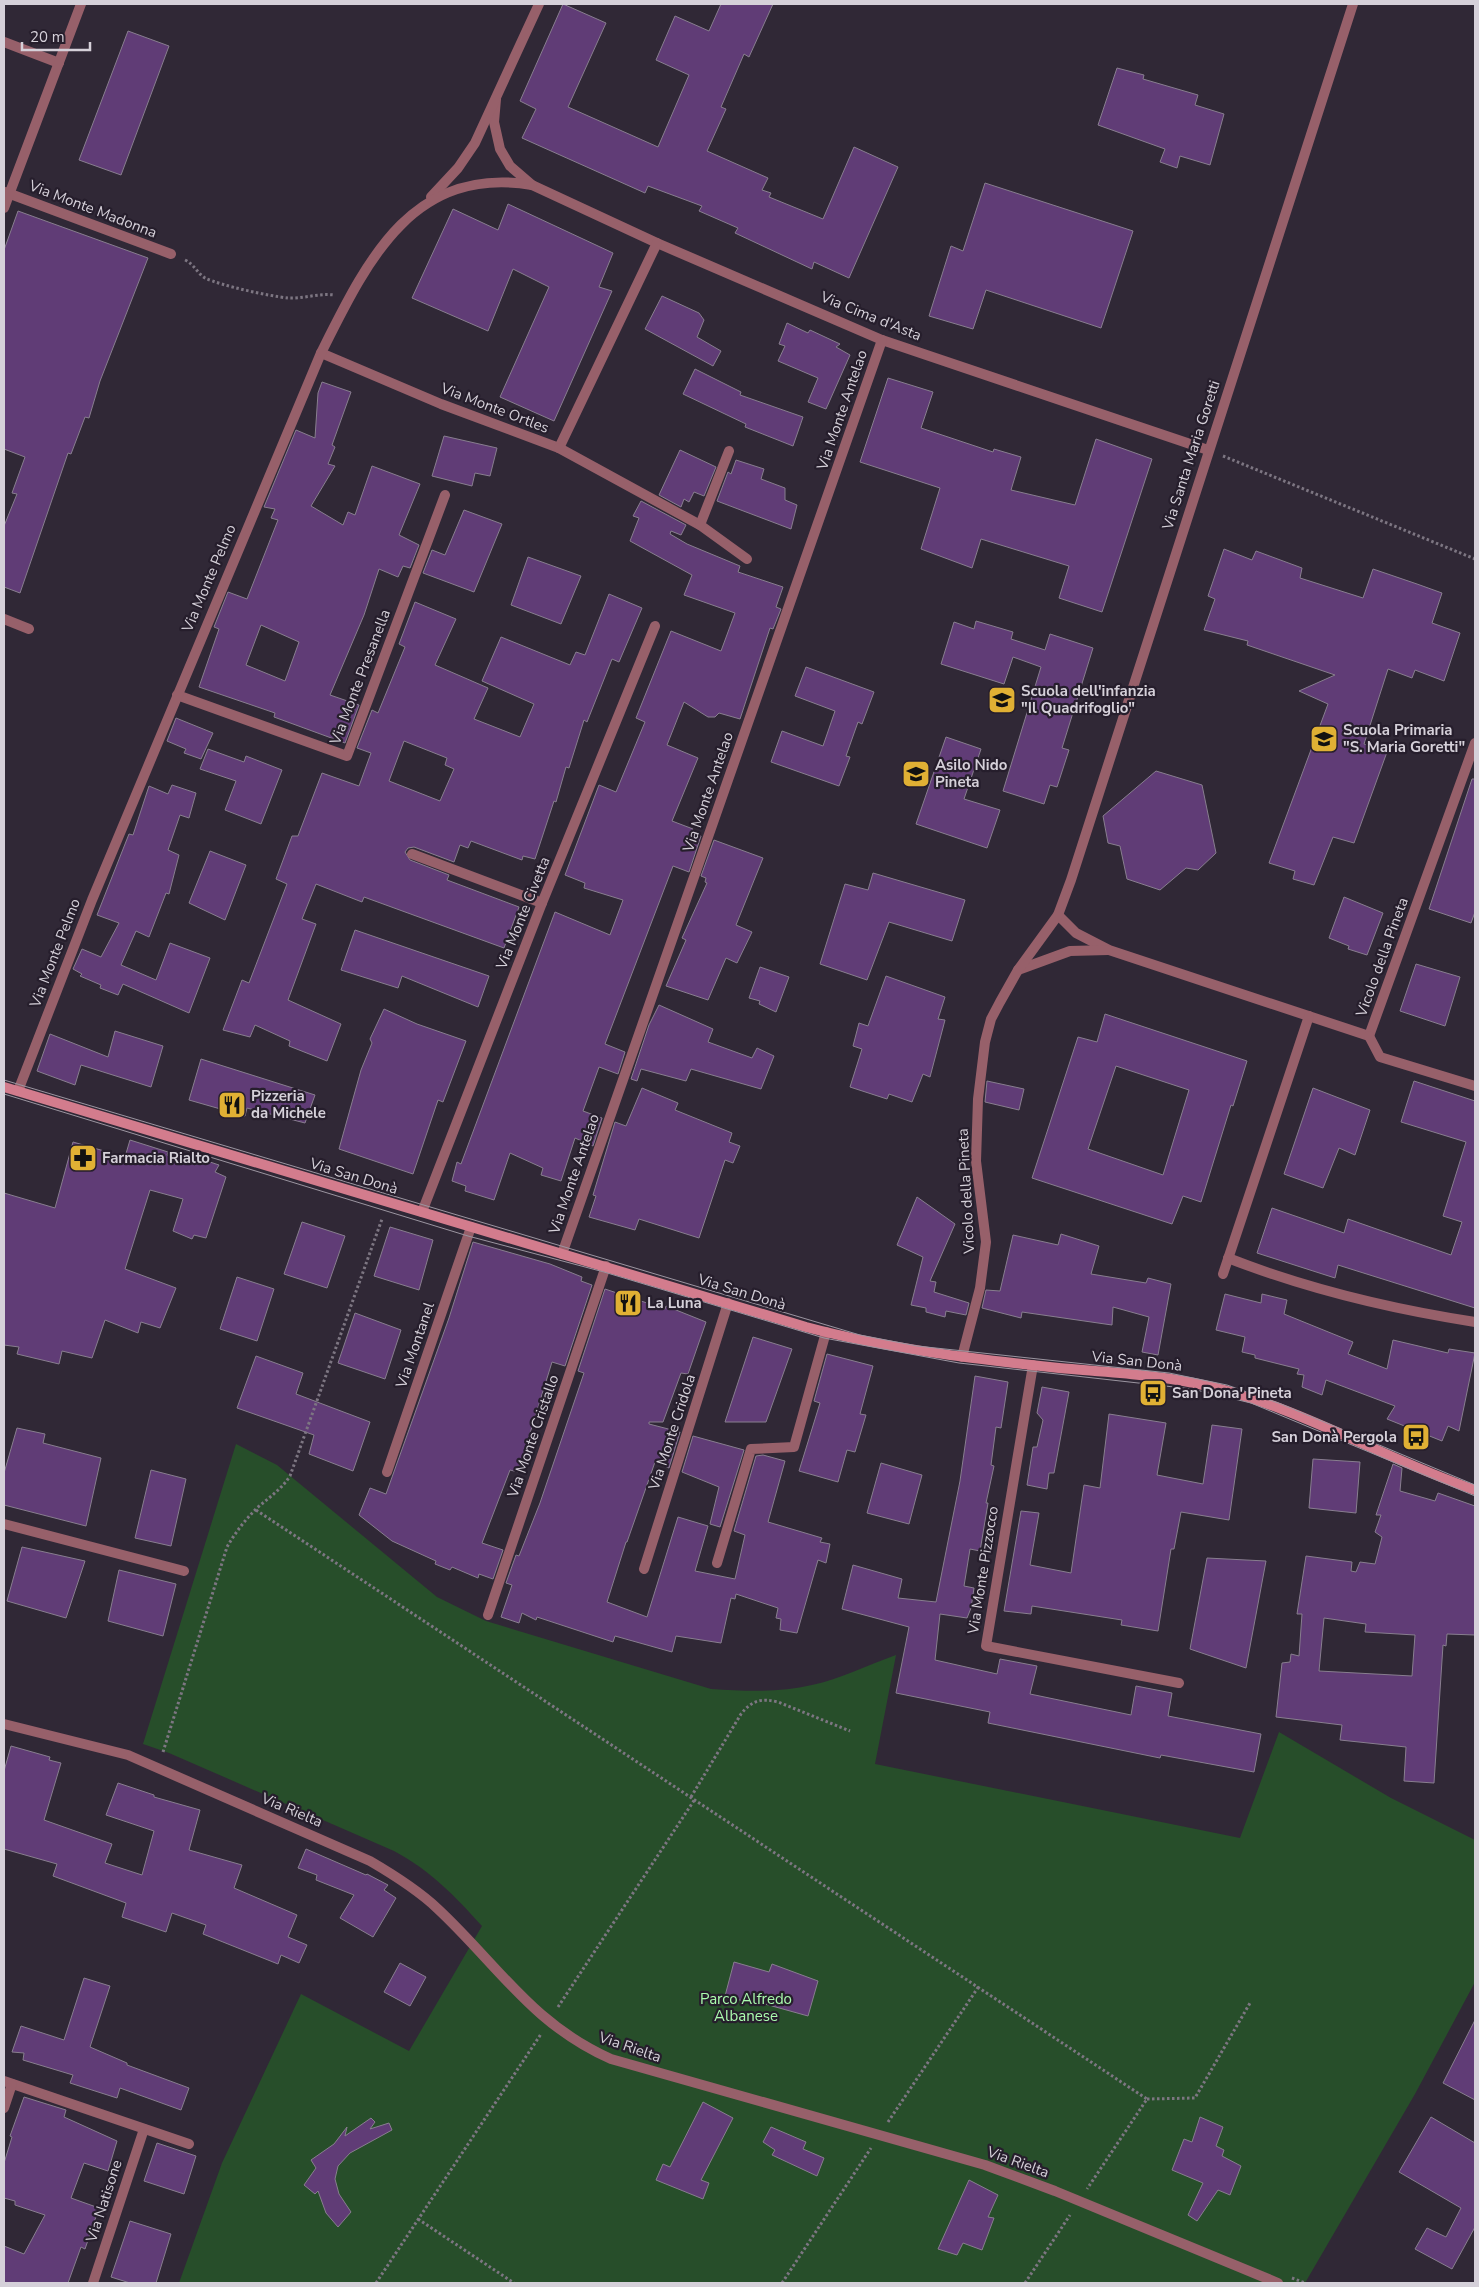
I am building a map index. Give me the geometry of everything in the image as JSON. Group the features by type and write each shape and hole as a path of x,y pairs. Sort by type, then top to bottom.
{"street":[{"path":"4,208 6,192 81,4"},
{"path":"425,204 458,168 469,152 496,99 538,4"},
{"name":"Via Santa Maria Goretti","path":"1058,914 1353,4"},
{"path":"4,42 59,62"},
{"path":"496,99 494,122 500,149 510,166 532,185"},
{"name":"Via Monte Pelmo","path":"18,1091 92,900 177,694 321,353 347,302 394,232 425,204 448,192 472,184 496,182 532,185"},
{"name":"Via Cima d'Asta","path":"532,185 657,243 882,340 1208,450"},
{"name":"Via Monte Madonna","path":"6,192 171,254"},
{"name":"Via Monte Ortles","path":"321,353 441,404 559,448 657,243"},
{"name":"Via Monte Antelao","path":"562,1254 882,340"},
{"path":"559,448 700,525 747,559"},
{"path":"700,525 729,451"},
{"name":"Via Monte Presanella","path":"177,694 347,756 445,495"},
{"path":"4,619 30,629"},
{"name":"Via Monte Civetta","path":"422,1212 542,903 655,626"},
{"name":"Vicolo della Pineta","path":"962,1357 980,1288 986,1242 976,1161 981,1070 991,1019 1018,970 1058,914 1076,933 1109,950 1369,1036 1475,743"},
{"path":"412,854 542,903"},
{"name":"Vicolo della Pineta","path":"1018,970 1070,951 1109,950"},
{"path":"1223,1274 1309,1016"},
{"path":"1369,1036 1380,1057 1475,1086"},
{"name":"Via San Donà","path":"4,1087 826,1332 888,1346 962,1357 1168,1379 1226,1390 1278,1408 1475,1490"},
{"name":"Via Montanel","path":"387,1472 471,1227"},
{"path":"1228,1258 1270,1275 1360,1300 1475,1322"},
{"name":"Via Monte Cristallo","path":"488,1616 606,1266"},
{"name":"Via Monte Cridola","path":"644,1569 728,1303"},
{"path":"717,1563 751,1449 794,1447 826,1332"},
{"name":"Via Monte Pizzocco","path":"1033,1365 986,1646 1179,1683"},
{"path":"4,1524 184,1572"},
{"name":"Via Rielta","path":"4,1724 128,1755 348,1851 391,1873 437,1907 520,1997 549,2022 568,2036 611,2059 880,2134 1082,2195 1278,2283"},
{"path":"4,2108 8,2082 189,2144"},
{"name":"Via Natisone","path":"93,2283 144,2128"}],"path":[{"path":"171,254 191,263 203,276 216,282 287,298 325,294 337,296 347,302"},
{"path":"1208,450 1475,559"},
{"path":"158,1767 227,1547 256,1510 282,1488 297,1463 382,1219"},
{"path":"256,1510 979,1986 1147,2099 1195,2098 1250,2002"},
{"path":"562,2014 555,2008 693,1798 741,1714 756,1700 766,1699 778,1702 850,1732"},
{"path":"896,2128 886,2125 979,1986"},
{"path":"376,2283 549,2022"},
{"path":"1025,2283 1147,2099"},
{"path":"782,2283 880,2134"},
{"path":"418,2219 514,2283"},
{"path":"1287,2276 1305,2283"}],"green space":[{"name":"Parco Alfredo Albanese","path":"236,1444 277,1465 437,1597 486,1621 711,1689 762,1691 800,1688 833,1679 896,1655 875,1764 1240,1838 1279,1732 1391,1798 1475,1840 1475,1982 1415,2094 1305,2283 179,2283 222,2163 301,1994 409,2051 482,1926 431,1875 394,1851 169,1753 143,1744"}],"building":[{"path":"563,4 606,23 568,107 658,147 689,75 656,60 675,16 709,31 721,4 773,4 749,57 744,54 721,107 726,109 707,151 768,178 762,190 771,193 769,197 823,219 854,147 898,167 849,278 814,262 812,269 735,233 738,228 699,211 702,206 648,186 645,193 522,138 536,109 520,101"},
{"path":"128,31 169,46 121,175 79,160"},
{"path":"1117,68 1144,75 1143,79 1198,95 1195,105 1224,114 1210,165 1180,156 1177,168 1160,162 1165,149 1098,125"},
{"path":"985,183 1133,231 1101,328 986,290 973,329 929,316 951,246 963,251"},
{"path":"508,204 613,253 599,287 612,291 554,421 500,397 549,287 513,269 488,331 412,298 453,209 498,230"},
{"path":"18,211 148,258 100,381 89,418 85,417 71,454 68,453 20,593 4,587 4,526 17,494 12,493 25,457 4,449 4,250"},
{"path":"662,296 699,313 704,320 697,337 721,351 713,366 645,329"},
{"path":"787,323 808,333 810,330 840,344 836,347 850,355 826,409 808,402 818,378 778,361 785,346 779,344"},
{"path":"695,369 741,392 740,395 803,417 793,446 745,427 746,424 683,394"},
{"path":"888,378 933,392 921,428 993,452 994,449 1021,457 1011,490 1075,505 1096,439 1152,459 1102,612 1059,598 1069,566 981,539 972,568 921,549 940,488 860,462"},
{"path":"322,382 351,392 332,445 335,447 328,464 335,466 311,506 343,525 348,512 355,515 372,466 420,484 399,535 419,545 410,568 403,566 398,577 379,569 364,615 330,695 359,705 345,743 274,717 275,713 199,687 219,629 214,627 228,592 247,599 278,520 271,518 275,509 264,507 296,430 315,438 318,393","holes":["261,625 299,642 285,681 246,665"]},
{"path":"444,436 497,448 490,476 475,473 472,486 432,476"},
{"path":"680,450 716,467 704,496 694,492 689,502 684,499 681,507 659,495"},
{"path":"736,460 764,469 761,479 785,488 785,500 797,505 791,529 717,501 728,472 731,474"},
{"path":"641,501 686,525 681,535 671,531 670,534 687,544 740,566 738,572 783,587 776,607 781,609 773,629 770,628 740,719 719,713 715,717 708,717 684,702 667,745 698,758 672,821 693,829 691,832 701,836 689,872 673,866 605,1044 625,1052 618,1074 599,1067 583,1111 602,1118 593,1146 575,1138 561,1181 541,1175 543,1168 510,1153 494,1200 465,1191 466,1186 452,1181 457,1162 461,1164 555,912 610,935 623,900 584,888 585,883 565,875 599,785 616,792 645,722 636,718 671,631 721,651 735,613 684,595 692,575 630,541 639,518 633,516"},
{"path":"464,510 502,524 474,592 423,573 432,550 445,555"},
{"path":"1224,549 1252,560 1256,551 1302,568 1300,578 1363,598 1373,569 1417,584 1442,593 1432,623 1460,633 1444,681 1415,670 1412,678 1388,669 1364,744 1387,752 1354,843 1333,837 1314,885 1293,879 1295,871 1269,863 1328,704 1299,691 1335,675 1247,645 1248,641 1204,630 1215,599 1208,596"},
{"path":"528,557 581,576 561,624 511,605"},
{"path":"609,594 642,608 619,662 612,659 587,722 584,720 569,768 566,767 556,802 554,801 535,859 523,856 522,860 471,841 468,848 460,845 454,862 414,847 408,848 405,852 410,860 449,875 447,880 519,907 504,948 364,897 362,902 316,884 302,919 316,924 288,1000 341,1024 327,1061 289,1046 290,1041 255,1025 250,1037 223,1030 242,980 249,983 287,884 276,879 292,836 298,836 322,773 359,786 371,753 357,748 372,710 378,713 405,647 399,644 415,602 456,619 435,665 488,688 474,719 520,737 534,704 482,681 501,637 570,665 576,652 585,655","holes":["404,741 447,758 445,765 454,769 440,801 389,781"]},
{"path":"976,621 1013,632 1011,639 1045,650 1050,634 1093,648 1062,748 1069,750 1057,787 1050,785 1044,804 1003,791 1041,667 1013,657 1004,684 941,664 954,622 974,629"},
{"path":"806,667 874,692 862,724 858,722 846,756 850,757 839,786 771,762 782,731 823,746 835,711 795,696"},
{"path":"176,718 213,733 201,759 184,753 186,749 167,741"},
{"path":"946,737 981,749 964,799 1000,810 987,848 916,824"},
{"path":"208,749 244,762 246,756 282,770 261,824 225,810 236,781 200,769"},
{"path":"1156,771 1202,785 1216,853 1198,870 1186,868 1160,890 1127,879 1120,846 1108,843 1103,816"},
{"path":"1472,779 1475,779 1475,912 1471,923 1429,909"},
{"path":"172,785 196,793 189,818 180,815 168,850 179,855 169,894 166,893 149,937 136,931 121,965 156,980 170,943 210,958 189,1013 123,984 118,995 100,988 101,985 80,976 82,974 73,969 82,949 101,957 119,923 97,915 129,834 133,835 149,786 168,794"},
{"path":"714,840 763,858 736,925 752,932 737,963 726,958 708,1000 666,986 686,940 682,938 707,883 705,882 706,878 701,876"},
{"path":"210,851 246,865 225,920 189,903"},
{"path":"873,873 965,900 952,941 889,922 867,980 820,964 845,884 868,890"},
{"path":"1344,897 1383,913 1367,955 1348,949 1349,946 1329,938"},
{"path":"355,930 489,976 478,1007 402,976 398,988 341,970"},
{"path":"1416,964 1460,977 1445,1026 1400,1011"},
{"path":"760,967 789,977 776,1012 759,1004 760,1001 749,998"},
{"path":"886,976 945,997 938,1019 945,1020 930,1077 923,1074 912,1102 889,1094 887,1099 850,1087 862,1049 853,1046 859,1023 868,1026"},
{"path":"659,1005 713,1029 708,1042 752,1058 757,1048 774,1056 761,1089 691,1069 686,1081 641,1069 637,1081 631,1079 649,1025"},
{"path":"384,1009 417,1024 466,1041 443,1102 438,1100 413,1174 339,1149 361,1070 372,1043 370,1039"},
{"path":"1105,1014 1247,1061 1233,1106 1231,1105 1201,1202 1183,1196 1172,1224 1032,1178 1078,1037 1097,1042","holes":["1116,1066 1189,1090 1163,1175 1088,1149"]},
{"path":"115,1031 163,1046 151,1087 81,1065 75,1085 37,1071 50,1034 108,1057"},
{"path":"201,1059 315,1095 305,1123 247,1108 245,1116 189,1100"},
{"path":"987,1081 1024,1089 1019,1110 985,1102"},
{"path":"1414,1081 1475,1101 1475,1308 1338,1265 1335,1278 1257,1253 1272,1208 1344,1233 1348,1219 1451,1255 1462,1222 1443,1216 1466,1142 1401,1122"},
{"path":"642,1088 678,1103 675,1110 732,1133 729,1142 740,1146 733,1163 725,1160 699,1238 639,1219 635,1230 589,1217 596,1196 593,1195 615,1122 626,1126"},
{"path":"1313,1088 1370,1110 1355,1155 1339,1148 1323,1188 1284,1174"},
{"path":"130,1140 168,1152 167,1155 196,1165 201,1159 219,1165 215,1172 226,1177 206,1238 194,1235 192,1239 173,1231 183,1199 150,1190 125,1269 176,1288 160,1328 141,1322 138,1333 105,1320 92,1358 62,1351 59,1364 17,1354 19,1347 4,1345 4,1193 55,1208 73,1142 125,1157"},
{"path":"917,1197 955,1224 930,1281 936,1282 934,1292 969,1303 966,1315 946,1311 945,1317 926,1312 926,1308 911,1305 923,1257 897,1245"},
{"path":"302,1222 345,1236 327,1288 284,1274"},
{"path":"390,1227 433,1240 419,1290 374,1276"},
{"path":"1061,1234 1099,1246 1091,1274 1146,1283 1148,1278 1171,1284 1158,1355 1142,1352 1149,1317 1113,1307 1112,1325 1022,1312 1021,1318 982,1308 986,1290 1000,1291 1013,1235 1058,1245"},
{"path":"473,1242 550,1264 582,1277 581,1281 592,1285 565,1366 552,1362 518,1472 510,1470 482,1543 503,1550 493,1579 479,1574 478,1578 452,1567 450,1570 435,1564 436,1561 392,1541 359,1515 370,1488 386,1494 449,1318"},
{"path":"237,1277 274,1289 257,1341 220,1329"},
{"path":"605,1289 665,1309 666,1306 706,1322 688,1374 681,1373 663,1422 649,1422 649,1424 680,1432 669,1468 655,1462 607,1602 647,1617 678,1517 708,1526 695,1571 735,1579 745,1535 734,1531 756,1456 763,1455 785,1461 768,1522 822,1538 820,1542 830,1544 826,1563 818,1560 797,1633 780,1630 781,1619 776,1618 778,1608 736,1594 735,1599 731,1598 721,1643 676,1636 672,1652 615,1636 613,1642 537,1617 536,1620 522,1613 519,1623 501,1617 512,1585 506,1583 516,1555 519,1556 540,1503 584,1373 578,1371"},
{"path":"1225,1294 1261,1303 1262,1294 1287,1300 1284,1314 1353,1342 1348,1354 1387,1369 1393,1340 1448,1353 1449,1349 1475,1353 1459,1431 1448,1426 1442,1441 1387,1419 1395,1406 1326,1380 1322,1395 1302,1387 1304,1375 1297,1374 1299,1369 1255,1358 1255,1355 1242,1352 1245,1337 1216,1330"},
{"path":"355,1313 401,1330 385,1379 338,1363"},
{"path":"753,1337 792,1349 766,1422 725,1422"},
{"path":"827,1354 873,1366 860,1414 866,1415 855,1452 847,1450 838,1482 799,1471 820,1403 814,1401"},
{"path":"256,1356 303,1373 296,1394 370,1422 353,1471 309,1454 314,1435 237,1408"},
{"path":"975,1376 1008,1382 1001,1428 996,1427 991,1465 994,1466 986,1503 988,1503 980,1551 970,1549 964,1586 974,1588 971,1608 967,1618 940,1614 935,1660 997,1674 1000,1659 1037,1666 1030,1694 1131,1715 1136,1686 1172,1693 1168,1716 1261,1734 1254,1772 1161,1755 1160,1758 988,1723 990,1712 896,1693 909,1627 842,1609 853,1565 902,1579 898,1598 936,1602 960,1481"},
{"path":"1042,1387 1069,1392 1054,1473 1049,1473 1047,1489 1027,1485 1033,1447 1037,1447 1043,1420 1037,1413"},
{"path":"1109,1414 1166,1423 1157,1475 1203,1484 1212,1425 1242,1429 1229,1520 1181,1512 1174,1549 1171,1549 1158,1631 1121,1625 1122,1620 1032,1606 1031,1614 1004,1611 1021,1511 1039,1513 1030,1565 1071,1573 1084,1485 1100,1488"},
{"path":"17,1428 45,1434 43,1443 101,1458 86,1526 4,1505 4,1473"},
{"path":"693,1436 744,1450 720,1527 710,1524 719,1487 682,1472"},
{"path":"1313,1459 1360,1462 1356,1513 1309,1508"},
{"path":"881,1463 922,1475 909,1524 867,1513"},
{"path":"1393,1464 1402,1468 1400,1491 1435,1501 1438,1493 1475,1506 1475,1635 1447,1634 1446,1646 1443,1645 1434,1783 1404,1781 1406,1747 1340,1740 1342,1725 1276,1717 1282,1663 1290,1662 1291,1654 1299,1656 1302,1614 1297,1614 1306,1556 1352,1562 1351,1571 1356,1572 1360,1562 1375,1564 1382,1537 1375,1532 1381,1515 1376,1515","holes":["1324,1618 1366,1624 1365,1632 1415,1635 1412,1676 1319,1671"]},
{"path":"151,1470 186,1479 171,1546 135,1538"},
{"path":"22,1547 85,1561 66,1618 7,1601"},
{"path":"1207,1558 1266,1561 1246,1668 1190,1649"},
{"path":"119,1570 176,1584 163,1636 108,1621"},
{"path":"11,1746 50,1757 49,1760 61,1763 44,1820 112,1844 105,1863 142,1875 154,1831 106,1815 118,1783 154,1795 154,1797 200,1810 189,1850 242,1865 234,1888 297,1915 288,1937 307,1945 299,1963 281,1955 278,1964 203,1934 206,1925 172,1913 166,1932 122,1917 126,1903 53,1876 57,1864 4,1849 4,1771"},
{"path":"306,1849 367,1874 388,1885 384,1890 396,1898 373,1937 340,1918 354,1895 316,1880 317,1875 298,1868"},
{"path":"734,1962 769,1972 772,1964 818,1981 808,2016 747,1999 747,2002 725,1996"},
{"path":"400,1963 426,1977 410,2006 384,1992"},
{"path":"84,1978 110,1986 90,2047 127,2063 127,2065 189,2088 181,2110 120,2088 117,2098 70,2083 73,2075 23,2060 24,2053 12,2052 21,2026 64,2040"},
{"path":"1475,2020 1475,2100 1443,2083"},
{"path":"24,2097 66,2110 64,2117 117,2141 108,2171 84,2163 71,2198 99,2208 85,2249 81,2247 68,2283 4,2283 4,2246 24,2254 45,2215 15,2205 15,2201 4,2198 4,2163 12,2137 10,2136"},
{"path":"703,2102 733,2118 701,2180 709,2183 703,2199 656,2180 663,2164 670,2167"},
{"path":"1200,2117 1223,2127 1216,2146 1224,2150 1222,2156 1241,2166 1230,2195 1218,2190 1197,2221 1188,2215 1203,2183 1172,2170 1184,2139 1192,2142"},
{"path":"1431,2117 1475,2143 1475,2227 1452,2269 1415,2249 1427,2228 1446,2237 1461,2208 1399,2172"},
{"path":"371,2118 375,2122 370,2129 389,2123 392,2130 350,2153 338,2166 335,2179 339,2194 351,2212 338,2227 326,2213 318,2191 315,2194 304,2185 316,2168 311,2160 334,2144 347,2127 345,2136"},
{"path":"771,2127 806,2142 803,2149 824,2158 817,2176 772,2155 775,2150 763,2142"},
{"path":"157,2143 196,2156 184,2194 144,2181"},
{"path":"969,2180 998,2195 988,2217 994,2218 982,2250 963,2243 957,2255 938,2249"},
{"path":"130,2221 171,2234 156,2283 130,2283 111,2277"}],"tram line":[{"path":"4,1080 860,1335 917,1346 1169,1373 1227,1385 1281,1404 1475,1485"},
{"path":"4,1094 468,1236 604,1272 824,1338 959,1363 1192,1389 1251,1403 1475,1496"}],"place":[{"name":"Scuola dell'infanzia \"Il Quadrifoglio\"","path":"1002,700"},
{"name":"Scuola Primaria \"S. Maria Goretti\"","path":"1324,739"},
{"name":"Asilo Nido Pineta","path":"916,774"},
{"name":"Pizzeria da Michele","path":"232,1105"},
{"name":"Farmacia Rialto","path":"83,1158"},
{"name":"La Luna","path":"628,1303"},
{"name":"San Dona' Pineta","path":"1153,1393"},
{"name":"San Donà Pergola","path":"1416,1437"}]}
